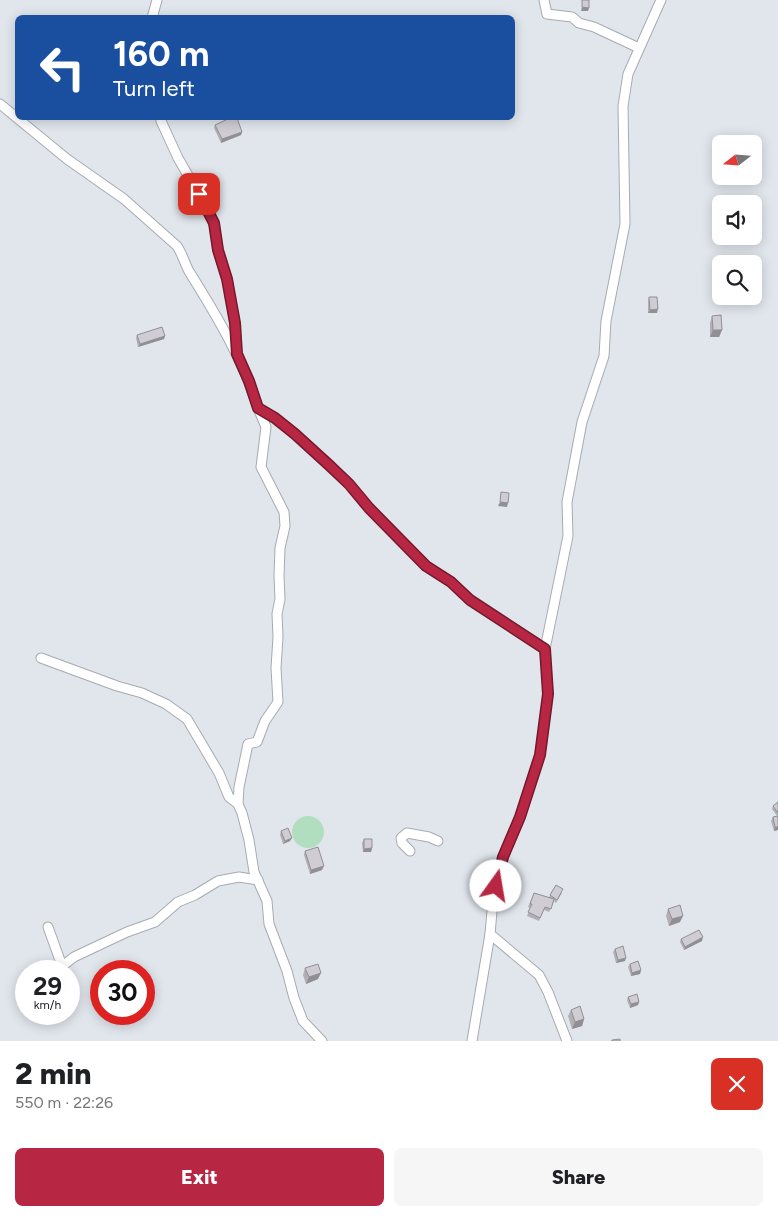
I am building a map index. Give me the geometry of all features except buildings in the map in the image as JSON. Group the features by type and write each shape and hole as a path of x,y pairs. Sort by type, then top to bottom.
{"street":[{"path":"153,15 157,0"},
{"path":"544,0 547,14 572,17 579,23 594,27 639,48"},
{"path":"472,1041 490,934 492,900 503,857 520,817 540,755 548,694 545,649 568,536 567,502 582,422 604,356 606,320 625,224 623,106 628,74 661,0"},
{"path":"0,104 15,116"},
{"path":"19,120 67,159 124,199 177,246 183,255 189,272 205,296 237,354 266,427 261,467 284,512 285,526 280,548 280,599 277,614 278,643 276,668 278,702 266,721 257,742 248,744 239,787 238,804 249,840 253,877 267,900 269,924 303,1021 322,1041"},
{"path":"161,120 178,158 214,223 218,250 227,279 235,323 237,354"},
{"path":"258,408 275,418 295,434 329,465 426,566 451,582 470,600 545,649"},
{"path":"41,658 117,686 142,693 166,704 187,719 219,773 230,797 238,804"},
{"path":"410,851 402,843 401,838 407,833 429,837 438,841"},
{"path":"70,960 108,941 155,922 178,902 218,881 239,877 253,877"},
{"path":"48,927 57,960"},
{"path":"490,934 539,976 548,992 567,1041"}],"green space":[{"path":"308,816 314,817 319,821 323,826 323,838 319,843 314,847 308,848 302,847 297,843 293,838 292,832 293,826 297,821 302,817"}],"route":[{"path":"199,194 214,223 214,233 227,279 235,323 237,354 258,408 275,418 295,434 329,465 426,566 451,582 470,600 545,649 548,694 540,755 520,817 503,857 496,886"}]}
